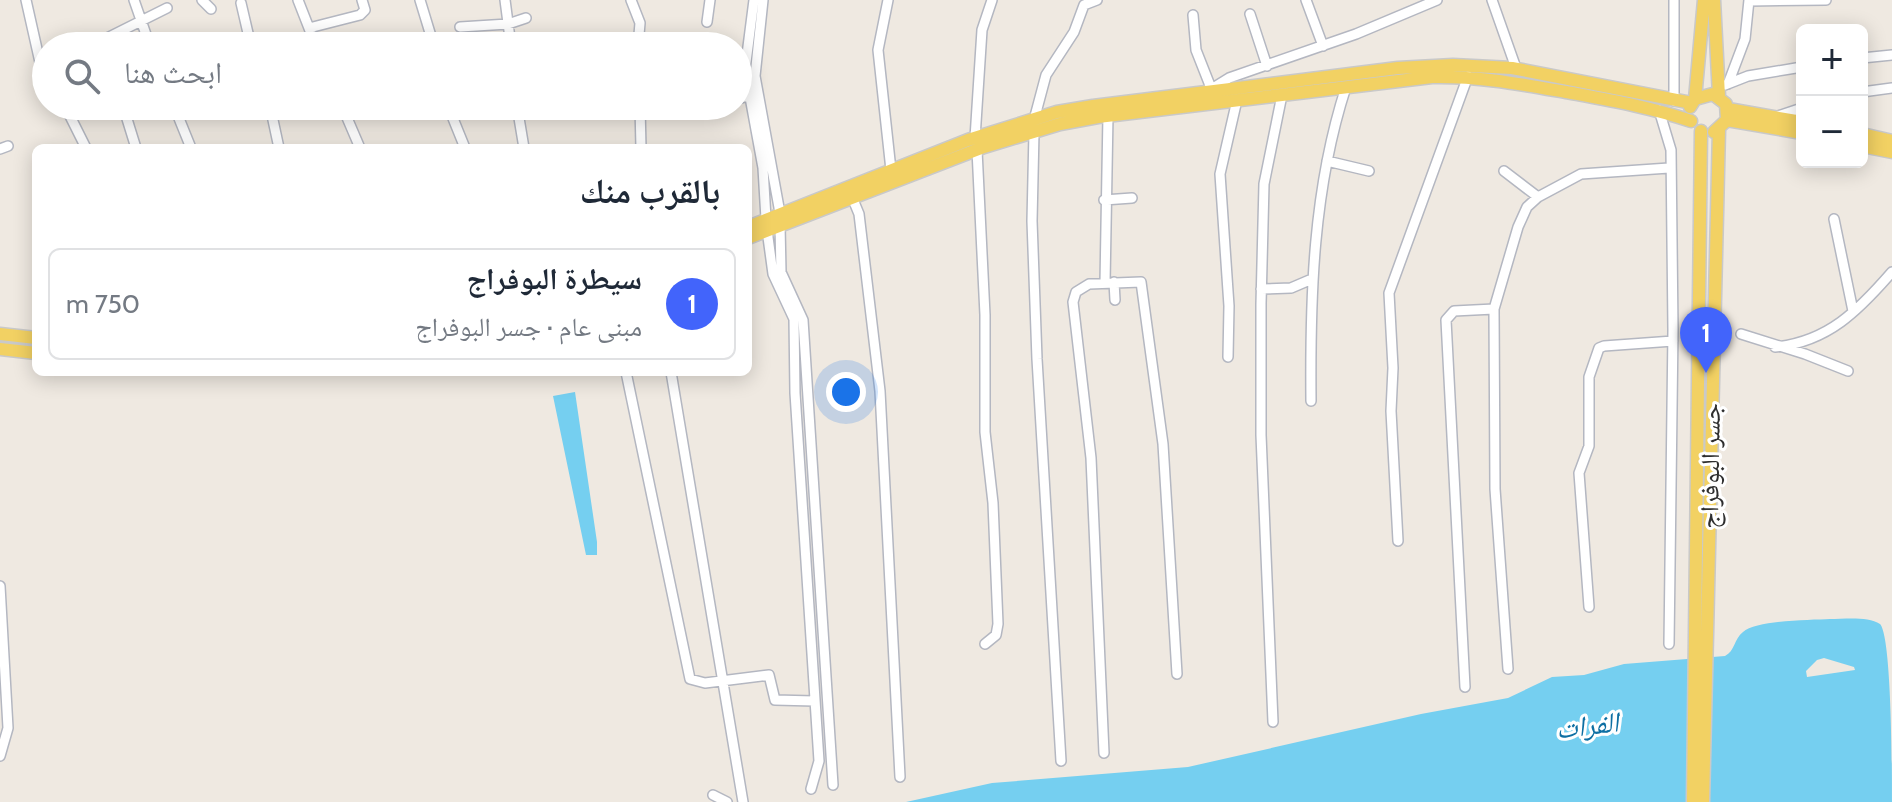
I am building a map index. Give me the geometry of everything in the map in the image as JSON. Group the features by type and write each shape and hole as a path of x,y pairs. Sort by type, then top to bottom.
{"main road":[{"path":"1691,121 1704,0"},
{"path":"1714,0 1725,119"},
{"path":"857,191 891,170 1034,126 1172,102 1210,90 1398,68 1487,65 1516,68 1674,101 1694,101 1722,89"},
{"path":"1034,126 1057,112 1237,100 1468,76 1502,79 1659,110 1691,121 1701,131 1725,119 1778,116 1796,120"},
{"path":"1725,119 1796,132"},
{"name":"جسر البوفراج","path":"1693,802 1703,519 1725,119"},
{"name":"جسر البوفراج","path":"1701,131 1703,802"},
{"path":"1868,135 1892,141"},
{"path":"752,226 767,224 857,191 976,144"},
{"path":"1868,147 1892,152"},
{"path":"752,235 767,224"},
{"path":"0,334 32,338"},
{"path":"0,349 32,353"}],"street":[{"path":"26,0 33,32"},
{"path":"134,0 145,32"},
{"path":"202,0 211,9"},
{"path":"298,0 311,32"},
{"path":"309,28 360,15 365,10 362,0"},
{"path":"420,0 430,32"},
{"path":"505,0 509,32"},
{"path":"631,0 640,23 639,32"},
{"path":"707,22 710,0"},
{"path":"749,32 754,0"},
{"path":"763,0 755,76 780,219 781,272 803,320 833,785"},
{"path":"888,0 878,50 885,143 891,170"},
{"path":"985,644 996,635 998,624 993,503 985,432 985,315 976,144 982,30 992,0"},
{"path":"1061,761 1037,359 1032,221 1034,126 1051,66 1074,32 1082,8 1097,0"},
{"path":"1306,0 1323,46"},
{"path":"1408,0 1412,11"},
{"path":"1193,15 1196,50 1210,90 1437,0"},
{"path":"1492,0 1516,68"},
{"path":"1674,0 1674,101"},
{"path":"1722,89 1745,39 1749,1 1826,0"},
{"path":"241,3 248,32"},
{"path":"119,32 167,8"},
{"path":"1250,14 1267,66"},
{"path":"460,27 508,24 526,18"},
{"path":"1868,57 1892,55"},
{"path":"1722,89 1748,76 1796,68"},
{"path":"1398,541 1389,293 1468,76"},
{"path":"1311,401 1312,279 1327,161 1346,87"},
{"path":"1868,91 1892,88"},
{"path":"1273,722 1261,435 1261,289 1264,184 1282,95"},
{"path":"1228,357 1229,306 1220,174 1237,100"},
{"path":"752,107 765,183 773,274 794,319 795,393 819,761 811,789"},
{"path":"1659,110 1671,150 1673,341 1669,644"},
{"path":"1778,116 1796,110"},
{"path":"1108,115 1104,200 1110,283 1115,300"},
{"path":"72,120 84,144"},
{"path":"127,120 135,144"},
{"path":"180,120 189,144"},
{"path":"273,120 278,144"},
{"path":"348,120 358,144"},
{"path":"454,120 463,144"},
{"path":"519,120 523,144"},
{"path":"640,120 641,144"},
{"path":"1327,161 1369,171"},
{"path":"1508,669 1495,489 1494,309 1518,227 1527,207 1538,197 1581,174 1669,168"},
{"path":"1504,171 1538,197"},
{"path":"857,191 880,391 900,777"},
{"path":"1104,200 1132,198"},
{"path":"1834,219 1853,311"},
{"path":"1775,347 1803,343 1822,335 1853,311 1892,272"},
{"path":"1261,289 1291,288 1312,279"},
{"path":"1104,753 1091,458 1073,302 1081,287 1141,282 1165,458 1177,674"},
{"path":"1465,687 1446,320 1454,311 1494,309"},
{"path":"1741,334 1848,371"},
{"path":"1589,607 1579,473 1590,438 1591,364 1599,348 1604,346 1673,341"},
{"path":"627,376 690,679 705,683 769,675 775,700 814,701"},
{"path":"672,376 743,802"},
{"path":"0,586 8,728 0,756"},
{"path":"713,795 727,802"}],"water":[{"path":"575,392 597,555 586,555 553,396"},
{"name":"الفرات","path":"1856,618 1880,624 1884,634 1890,707 1892,802 906,802 992,783 1188,767 1421,714 1508,698 1552,677 1584,675 1624,664 1725,656 1743,632 1759,625","holes":["1824,658 1854,667 1855,670 1807,677 1806,671 1817,660"]}],"place":[{"name":"سيطرة البوفراج","path":"1706,373"}]}
